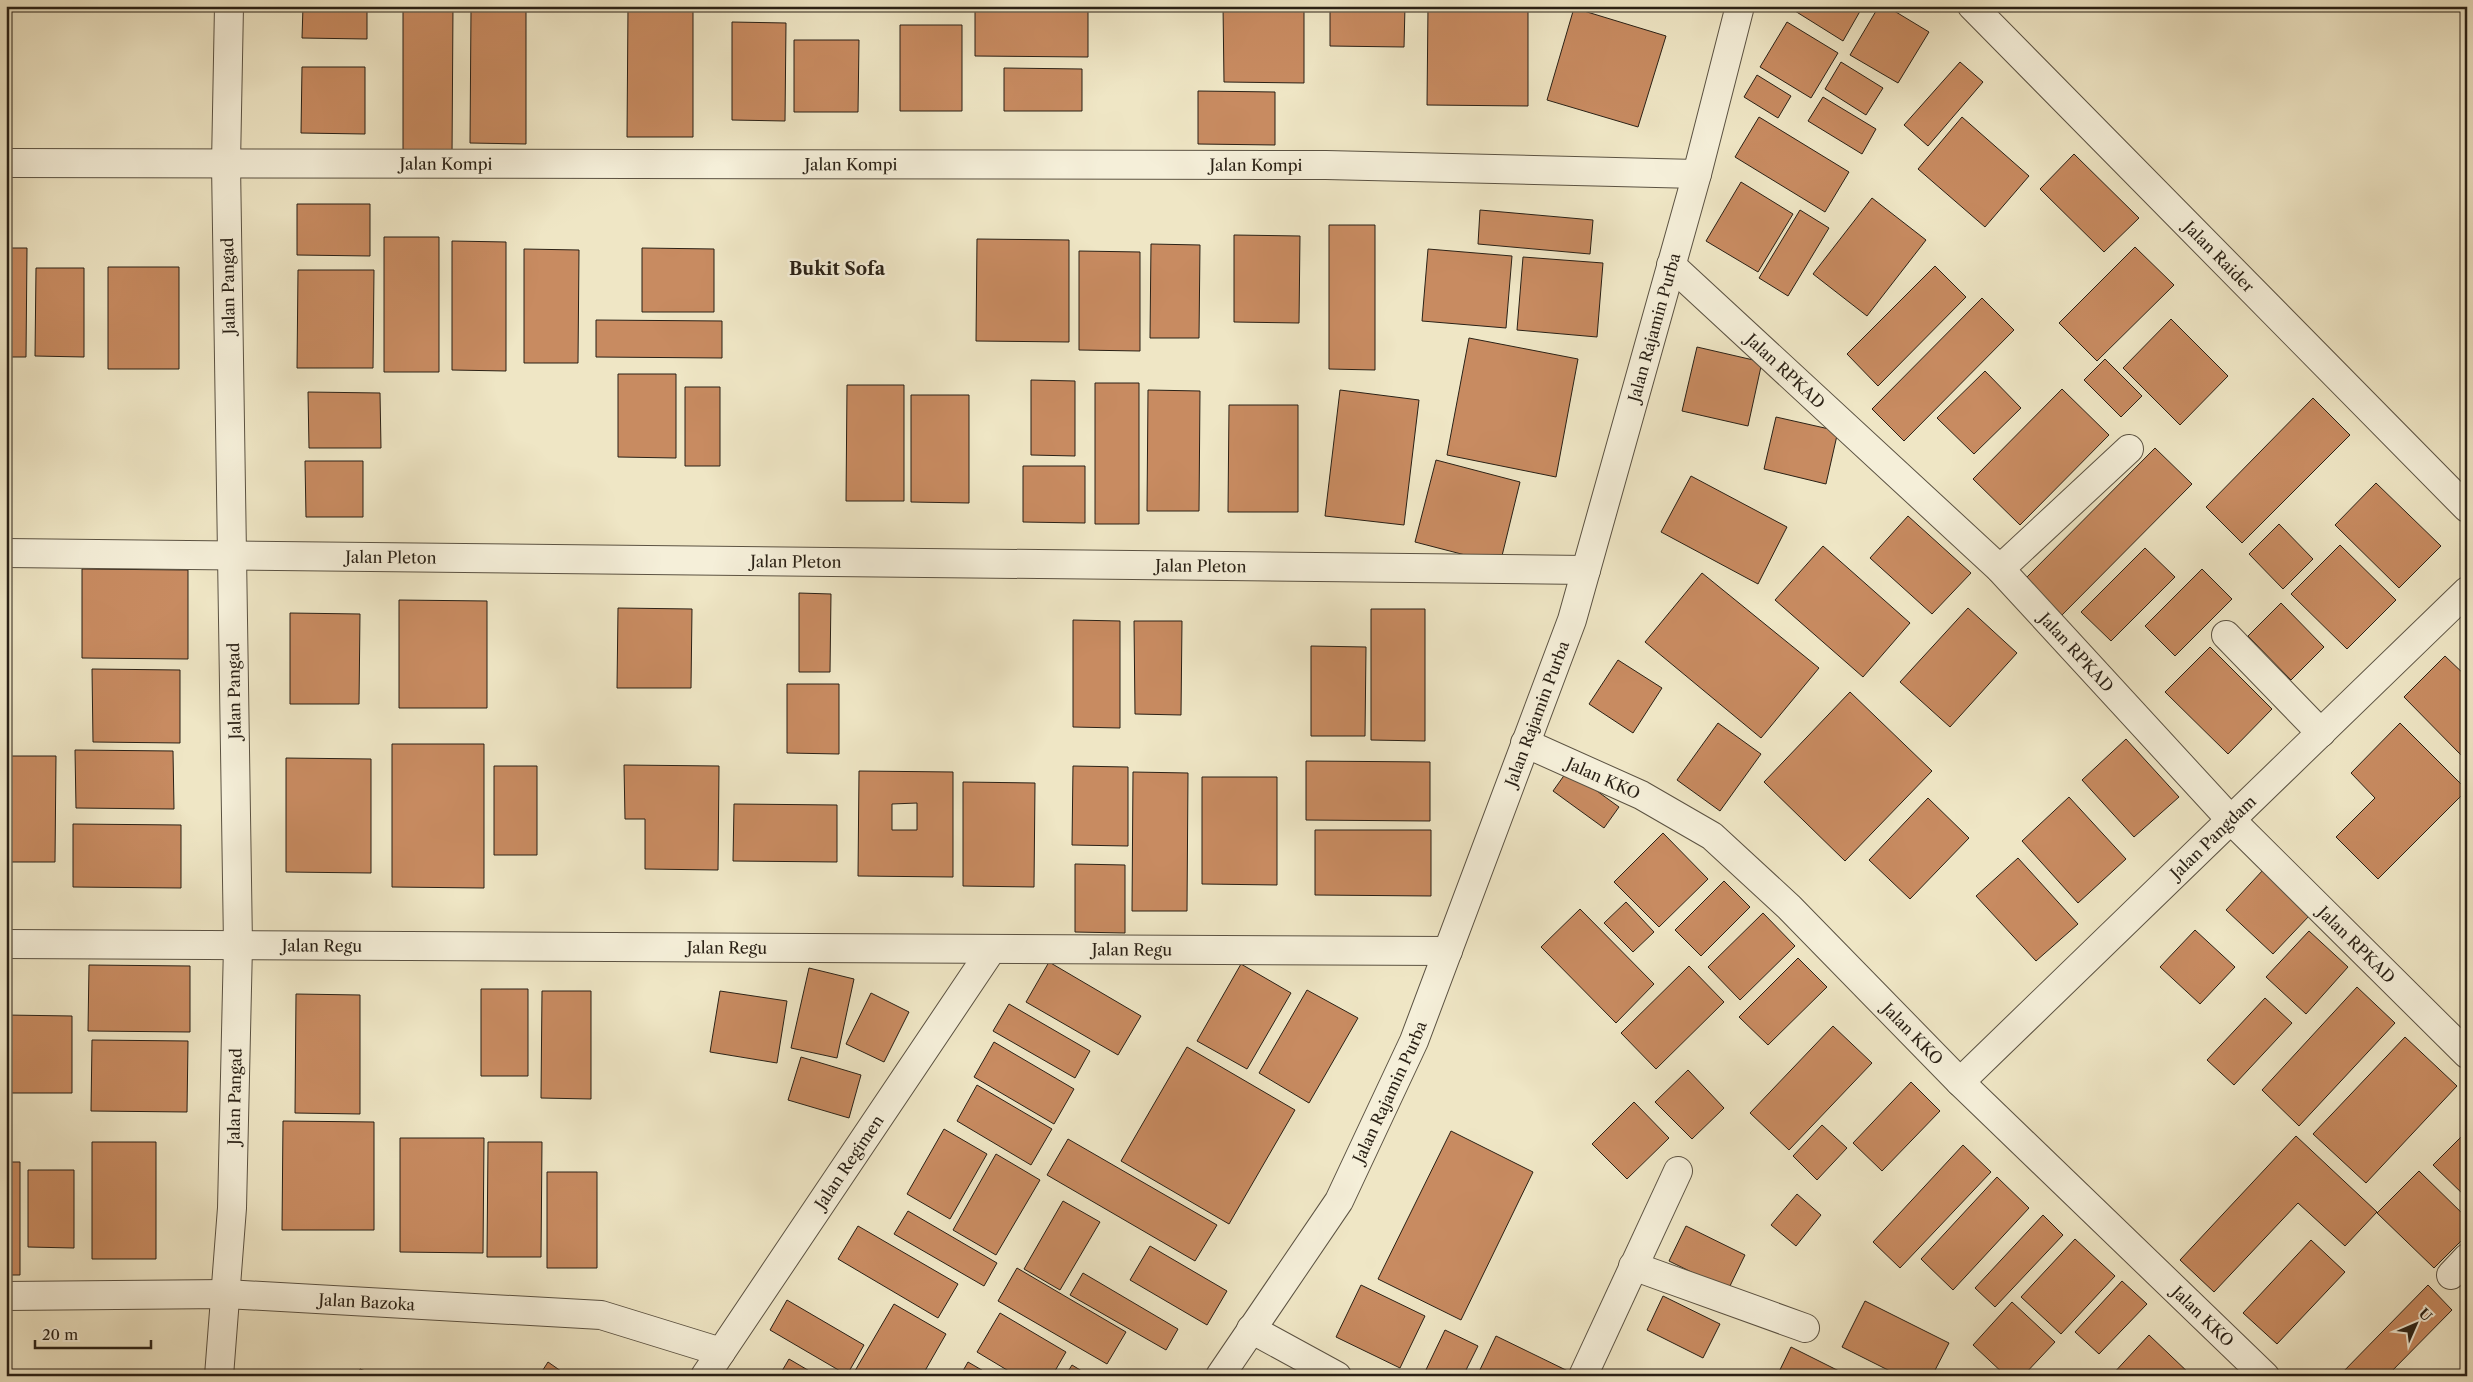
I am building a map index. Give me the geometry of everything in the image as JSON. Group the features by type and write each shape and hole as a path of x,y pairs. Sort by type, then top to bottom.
{"street":[{"name":"Jalan Pangad","path":"220,1376 232,1208 238,945 226,164 229,6"},
{"name":"Jalan Rajamin Purba","path":"1220,1376 1338,1201 1414,1041 1572,620 1697,174 1740,6"},
{"name":"Jalan Raider","path":"1972,6 2467,508"},
{"name":"Jalan Kompi","path":"6,163 1326,165 1697,174"},
{"name":"Jalan RPKAD","path":"1671,265 2000,570 2231,820 2467,1054"},
{"path":"2000,570 2129,449"},
{"name":"Jalan Pleton","path":"6,553 1586,570"},
{"name":"Jalan Pangdam","path":"1960,1082 2467,591"},
{"path":"2226,635 2321,733"},
{"name":"Jalan KKO","path":"1525,743 1641,795 1712,836 1789,908 1960,1082 2265,1376"},
{"name":"Jalan Regu","path":"6,944 1448,950"},
{"name":"Jalan Regimen","path":"705,1376 992,949"},
{"path":"1583,1376 1678,1171"},
{"path":"1633,1266 1805,1328"},
{"name":"Jalan Bazoka","path":"6,1296 226,1294 601,1315 721,1352"},
{"path":"1251,1329 1337,1376"}],"building":[{"path":"303,6 367,6 367,39 302,38"},
{"path":"403,6 453,6 452,156 403,155"},
{"path":"628,6 693,6 693,137 627,137"},
{"path":"975,6 1088,6 1088,57 975,56"},
{"path":"1223,6 1304,6 1304,83 1224,82"},
{"path":"1330,6 1405,6 1404,47 1330,46"},
{"path":"1428,6 1528,6 1528,106 1427,105"},
{"path":"1787,6 1863,6 1843,41"},
{"path":"1879,6 1886,6 1929,32 1898,83 1850,55"},
{"path":"1574,8 1666,36 1638,127 1547,100"},
{"path":"471,10 526,11 526,144 470,143"},
{"path":"732,22 786,23 785,121 732,120"},
{"path":"1787,22 1838,53 1811,98 1760,67"},
{"path":"900,25 962,25 962,111 900,111"},
{"path":"794,40 859,40 858,112 794,112"},
{"path":"1841,62 1883,88 1866,115 1825,89"},
{"path":"1960,62 1983,82 1928,146 1904,125"},
{"path":"302,67 365,67 365,134 301,133"},
{"path":"1004,68 1082,69 1082,111 1004,111"},
{"path":"1757,75 1791,96 1778,118 1744,97"},
{"path":"1198,91 1275,92 1275,145 1198,144"},
{"path":"1823,97 1876,129 1862,154 1808,121"},
{"path":"1759,117 1849,172 1825,212 1735,157"},
{"path":"1962,117 2029,176 1985,227 1918,169"},
{"path":"2074,154 2139,218 2104,252 2040,189"},
{"path":"1741,182 1793,214 1758,272 1706,241"},
{"path":"1872,198 1926,240 1867,316 1813,274"},
{"path":"297,204 370,204 370,256 297,255"},
{"path":"1480,210 1593,220 1590,254 1478,244"},
{"path":"1800,210 1829,228 1788,296 1759,278"},
{"path":"1329,225 1375,225 1375,370 1329,369"},
{"path":"1234,235 1300,236 1299,323 1234,322"},
{"path":"384,237 439,237 439,372 384,372"},
{"path":"977,239 1069,240 1069,342 976,341"},
{"path":"452,241 506,242 506,371 452,370"},
{"path":"1151,244 1200,245 1199,338 1150,338"},
{"path":"2135,247 2174,285 2097,361 2059,323"},
{"path":"6,248 27,248 26,357 6,357"},
{"path":"642,248 714,249 714,312 642,312"},
{"path":"524,249 579,250 578,363 524,363"},
{"path":"1428,249 1512,256 1506,328 1422,321"},
{"path":"1079,251 1140,252 1140,351 1079,350"},
{"path":"1523,257 1603,263 1597,337 1517,330"},
{"path":"1935,266 1966,297 1878,386 1847,354"},
{"path":"108,267 179,267 179,369 108,369"},
{"path":"36,268 84,268 84,357 35,356"},
{"path":"298,270 374,270 373,368 297,368"},
{"path":"1982,298 2014,330 1904,441 1872,409"},
{"path":"2171,319 2228,376 2180,425 2123,368"},
{"path":"596,320 722,321 722,358 596,357"},
{"path":"1469,338 1578,359 1556,477 1447,455"},
{"path":"1697,347 1762,362 1748,426 1682,411"},
{"path":"2105,359 2142,396 2121,417 2084,380"},
{"path":"1985,371 2021,408 1974,454 1937,418"},
{"path":"618,374 676,374 676,458 618,457"},
{"path":"1031,380 1075,381 1075,456 1031,455"},
{"path":"1095,383 1139,383 1139,524 1095,524"},
{"path":"847,385 904,385 904,501 846,501"},
{"path":"685,387 720,387 720,466 685,466"},
{"path":"2062,389 2109,435 2020,525 1973,479"},
{"path":"1148,390 1200,391 1199,511 1147,511"},
{"path":"1340,390 1419,400 1404,525 1325,516"},
{"path":"308,392 380,393 381,448 309,448"},
{"path":"911,395 969,395 969,503 911,502"},
{"path":"2313,398 2350,435 2242,543 2206,507"},
{"path":"1229,405 1298,405 1298,512 1228,512"},
{"path":"1776,417 1838,431 1826,484 1764,469"},
{"path":"2155,448 2192,484 2062,615 2025,579"},
{"path":"1436,460 1520,482 1500,564 1415,542"},
{"path":"305,461 363,461 363,517 306,517"},
{"path":"1023,466 1085,466 1085,523 1023,522"},
{"path":"1691,476 1787,527 1758,584 1661,532"},
{"path":"2376,483 2441,546 2399,588 2335,525"},
{"path":"1908,516 1971,573 1932,614 1870,558"},
{"path":"2279,524 2313,559 2283,589 2249,554"},
{"path":"2340,545 2396,600 2347,649 2291,594"},
{"path":"1823,546 1910,623 1863,677 1775,600"},
{"path":"2145,548 2175,577 2111,641 2081,612"},
{"path":"82,569 188,570 188,659 82,658"},
{"path":"2202,569 2232,599 2175,656 2145,626"},
{"path":"1702,573 1819,668 1761,738 1645,642"},
{"path":"799,593 831,594 830,672 799,672"},
{"path":"399,600 487,601 487,708 399,708"},
{"path":"2281,603 2324,647 2291,680 2248,636"},
{"path":"618,608 692,609 691,688 617,688"},
{"path":"1968,608 2017,653 1950,727 1900,682"},
{"path":"1371,609 1425,609 1425,741 1371,740"},
{"path":"290,613 360,614 359,704 290,704"},
{"path":"1073,620 1120,621 1120,728 1073,727"},
{"path":"1134,621 1182,621 1181,715 1135,714"},
{"path":"1311,646 1366,647 1365,736 1311,736"},
{"path":"2210,647 2272,709 2228,754 2165,692"},
{"path":"2445,656 2467,677 2467,749 2461,755 2404,697"},
{"path":"1618,660 1662,688 1633,733 1589,704"},
{"path":"92,669 180,670 180,743 93,742"},
{"path":"787,684 839,684 839,754 787,753"},
{"path":"1850,692 1932,771 1845,861 1764,782"},
{"path":"1718,723 1761,754 1720,811 1677,780"},
{"path":"2400,723 2467,790 2378,879 2336,837 2375,798 2351,773"},
{"path":"2126,739 2179,797 2134,837 2082,780"},
{"path":"392,744 484,744 484,888 392,887"},
{"path":"75,750 173,751 174,809 76,808"},
{"path":"6,756 56,756 55,862 6,862"},
{"path":"286,758 371,759 371,873 286,872"},
{"path":"1306,761 1430,762 1430,821 1306,820"},
{"path":"624,765 719,766 718,870 645,869 645,819 625,819"},
{"path":"494,766 537,766 537,855 494,855"},
{"path":"1073,766 1128,767 1128,846 1072,845"},
{"path":"1568,770 1619,807 1604,828 1553,791"},
{"path":"859,771 953,772 953,877 858,876","holes":["917,803 917,830 892,830 892,804"]},
{"path":"1133,772 1188,773 1187,911 1132,911"},
{"path":"1202,777 1277,777 1277,885 1202,884"},
{"path":"963,782 1035,783 1034,887 963,886"},
{"path":"2069,797 2126,859 2078,903 2022,841"},
{"path":"1928,798 1969,838 1910,899 1869,860"},
{"path":"734,804 837,805 837,862 733,861"},
{"path":"73,824 181,825 181,888 73,887"},
{"path":"1315,830 1431,830 1431,896 1315,895"},
{"path":"1663,833 1708,879 1659,927 1614,882"},
{"path":"2018,858 2078,924 2036,961 1976,896"},
{"path":"1075,864 1125,865 1125,933 1075,932"},
{"path":"2263,870 2310,915 2273,954 2226,910"},
{"path":"1724,881 1750,907 1701,956 1675,930"},
{"path":"1626,902 1654,932 1633,952 1604,923"},
{"path":"1580,909 1654,984 1616,1023 1541,947"},
{"path":"1763,913 1795,946 1740,1000 1708,967"},
{"path":"2195,930 2235,967 2200,1004 2160,967"},
{"path":"2309,931 2348,967 2306,1014 2266,977"},
{"path":"1798,958 1827,987 1768,1045 1739,1017"},
{"path":"1049,962 1141,1016 1118,1055 1026,1002"},
{"path":"1241,964 1291,993 1247,1069 1197,1041"},
{"path":"89,965 190,966 190,1032 88,1031"},
{"path":"1689,966 1724,1002 1656,1069 1621,1033"},
{"path":"809,968 854,979 837,1058 791,1048"},
{"path":"2357,987 2395,1023 2299,1126 2262,1090"},
{"path":"481,989 528,989 528,1076 481,1076"},
{"path":"1307,990 1358,1018 1309,1103 1259,1073"},
{"path":"542,991 591,991 591,1099 541,1098"},
{"path":"720,991 787,1001 777,1063 710,1052"},
{"path":"871,993 909,1012 884,1062 846,1044"},
{"path":"296,994 360,995 360,1114 295,1113"},
{"path":"2265,998 2292,1023 2234,1085 2207,1060"},
{"path":"1009,1004 1090,1051 1075,1078 993,1031"},
{"path":"6,1015 72,1016 72,1093 6,1093"},
{"path":"1833,1026 1872,1063 1789,1150 1750,1113"},
{"path":"2405,1037 2457,1086 2366,1183 2313,1134"},
{"path":"92,1040 188,1041 187,1112 91,1111"},
{"path":"994,1042 1074,1089 1054,1124 974,1077"},
{"path":"1187,1047 1295,1110 1229,1224 1121,1161"},
{"path":"801,1057 861,1075 849,1118 788,1100"},
{"path":"1688,1070 1724,1108 1692,1139 1655,1102"},
{"path":"1911,1082 1940,1111 1882,1171 1853,1143"},
{"path":"977,1085 1052,1129 1031,1165 957,1121"},
{"path":"1634,1102 1669,1138 1627,1179 1592,1144"},
{"path":"283,1121 374,1122 374,1230 282,1230"},
{"path":"1822,1125 1847,1148 1817,1180 1793,1156"},
{"path":"944,1129 987,1154 950,1219 907,1194"},
{"path":"1451,1131 1533,1172 1461,1320 1378,1279"},
{"path":"2467,1131 2467,1198 2433,1165"},
{"path":"2296,1136 2377,1212 2345,1246 2298,1203 2214,1292 2180,1260"},
{"path":"400,1138 484,1138 483,1253 400,1252"},
{"path":"1068,1139 1217,1225 1195,1261 1047,1175"},
{"path":"92,1142 156,1142 156,1259 92,1259"},
{"path":"488,1142 542,1142 541,1257 487,1257"},
{"path":"1963,1145 1991,1172 1900,1268 1873,1242"},
{"path":"996,1154 1040,1180 996,1255 953,1230"},
{"path":"6,1162 20,1162 20,1275 6,1275"},
{"path":"28,1170 74,1170 74,1248 28,1247"},
{"path":"2419,1171 2467,1218 2467,1235 2434,1268 2377,1213"},
{"path":"547,1172 597,1172 597,1268 547,1268"},
{"path":"1997,1177 2029,1208 1953,1290 1921,1259"},
{"path":"1797,1194 1821,1215 1796,1246 1771,1225"},
{"path":"1063,1201 1100,1222 1060,1290 1024,1269"},
{"path":"908,1211 997,1263 984,1286 894,1234"},
{"path":"2043,1215 2063,1235 1995,1307 1975,1288"},
{"path":"858,1226 958,1284 938,1318 838,1259"},
{"path":"1686,1226 1745,1255 1728,1290 1669,1261"},
{"path":"2075,1239 2115,1276 2061,1334 2021,1297"},
{"path":"2311,1240 2345,1272 2277,1344 2243,1313"},
{"path":"1150,1246 1227,1291 1207,1325 1130,1280"},
{"path":"1017,1268 1126,1332 1107,1364 998,1301"},
{"path":"1083,1273 1178,1329 1166,1350 1070,1295"},
{"path":"2122,1281 2147,1304 2099,1354 2075,1332"},
{"path":"1361,1285 1425,1316 1400,1368 1336,1337"},
{"path":"2428,1285 2452,1310 2387,1376 2339,1376"},
{"path":"1663,1296 1720,1324 1703,1358 1647,1330"},
{"path":"787,1300 864,1345 847,1375 770,1330"},
{"path":"1865,1301 1949,1343 1932,1376 1900,1376 1842,1347"},
{"path":"2012,1302 2055,1342 2023,1376 2006,1376 1973,1345"},
{"path":"894,1304 946,1334 922,1376 852,1376"},
{"path":"1000,1313 1066,1352 1052,1376 1017,1376 977,1352"},
{"path":"1445,1330 1478,1346 1463,1376 1423,1376"},
{"path":"2149,1335 2192,1376 2111,1376"},
{"path":"1496,1336 1572,1373 1570,1376 1477,1376"},
{"path":"1791,1347 1849,1376 1777,1376"},
{"path":"789,1359 818,1376 779,1376"},
{"path":"548,1362 568,1376 539,1376"},
{"path":"968,1362 992,1376 960,1376"},
{"path":"1072,1365 1090,1376 1065,1376"},
{"path":"360,1369 379,1376 358,1376"}],"district":[{"name":"Bukit Sofa","path":"837,269"}]}
